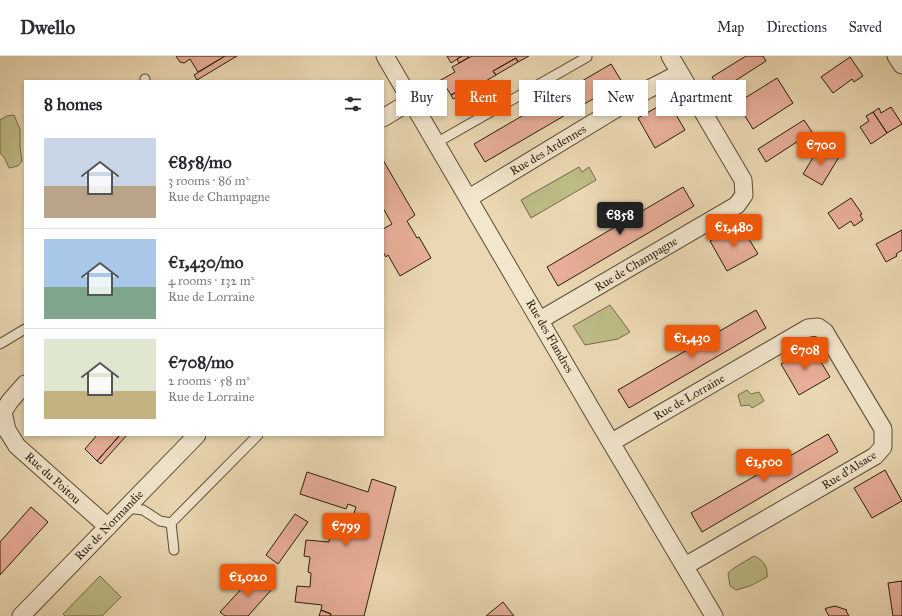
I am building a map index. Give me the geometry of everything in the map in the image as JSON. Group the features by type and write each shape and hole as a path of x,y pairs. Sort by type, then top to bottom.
{"street":[{"name":"Rue des Flandres","path":"386,56 400,80"},
{"path":"670,56 680,73"},
{"path":"896,56 902,65"},
{"name":"Rue de Champagne","path":"540,320 737,205 744,195 743,180 680,73"},
{"name":"Rue des Ardennes","path":"469,198 647,90 680,73"},
{"path":"384,117 396,110"},
{"name":"Rue des Flandres","path":"421,116 714,616"},
{"name":"Rue de Lorraine","path":"612,442 808,328 818,327 825,332 852,378"},
{"name":"Rue d'Alsace","path":"685,566 875,456 883,447 883,429 852,378"},
{"name":"Rue du Poitou","path":"24,385 2,412 7,430 17,446 108,526"},
{"name":"Rue de Normandie","path":"21,616 196,436"}],"lane":[{"path":"436,143 587,57"},
{"path":"0,344 24,330"},
{"path":"171,523 257,436"},
{"path":"127,508 143,510 160,521 171,523"},
{"path":"171,523 174,550"}],"shaded area":[{"path":"14,115 20,129 22,161 18,166 9,168 4,157 0,153 0,120 7,116"},
{"path":"579,167 582,172 589,167 596,180 531,218 521,200"},
{"path":"610,305 630,332 618,339 585,345 573,326"},
{"path":"747,390 751,394 759,392 764,401 752,408 749,405 741,406 738,395"},
{"path":"754,556 760,559 764,564 767,570 767,577 750,586 736,590 730,586 728,573"},
{"path":"100,576 121,597 102,616 65,616 63,614"}],"building":[{"path":"176,56 225,56 198,72 190,59 184,63 180,62"},
{"path":"225,56 237,56 197,80 194,75"},
{"path":"447,56 462,56 451,63"},
{"path":"462,56 469,57 459,63 457,59"},
{"path":"472,56 529,56 518,62 516,58 493,71 496,75 487,80 455,80 455,93 451,95 447,89 447,80 441,80 455,72 452,67"},
{"path":"746,56 763,56 766,61 737,80 714,80 712,77"},
{"path":"850,57 863,76 854,82 852,79 833,93 821,77"},
{"path":"516,58 518,62 496,75 493,71"},
{"path":"611,64 621,80 593,80 593,99 585,104 585,80 584,80"},
{"path":"777,78 793,103 753,129 745,116 746,97"},
{"path":"455,93 455,98 453,99 451,95"},
{"path":"891,107 902,124 887,133 873,112 879,108 881,113"},
{"path":"656,108 656,116 677,116 685,130 655,148 638,118 642,116 648,116 648,112"},
{"path":"873,112 887,133 871,144 860,127 869,121 866,116"},
{"path":"522,116 564,116 485,162 474,144"},
{"path":"804,120 812,132 766,162 758,149"},
{"path":"820,146 839,157 822,185 803,174"},
{"path":"384,162 415,215 407,221 417,238 419,237 431,258 400,276 388,255 386,257 384,254 384,228 392,224 384,210"},
{"path":"683,187 694,206 558,286 547,267"},
{"path":"851,198 862,214 860,215 863,220 854,226 851,221 839,229 828,213"},
{"path":"740,224 758,254 727,271 710,241"},
{"path":"902,230 902,250 896,254 897,256 886,262 876,244"},
{"path":"756,310 766,328 629,408 618,390"},
{"path":"812,347 830,377 799,395 781,364"},
{"path":"828,434 838,452 702,532 691,513"},
{"path":"96,436 119,436 97,461 85,449"},
{"path":"119,436 126,436 101,464 97,461"},
{"path":"885,470 902,501 872,518 854,488"},
{"path":"307,472 368,492 372,479 396,487 364,616 330,616 331,614 321,610 322,605 295,602 297,586 310,587 311,573 308,572 310,557 304,556 306,540 329,542 332,519 350,525 356,507 348,504 346,509 300,494"},
{"path":"31,507 48,522 0,575 0,542"},
{"path":"295,514 308,522 278,564 266,555"},
{"path":"256,573 273,588 248,616 225,616 220,612"},
{"path":"902,581 902,616 893,616 888,583"},
{"path":"503,602 514,616 486,616"},
{"path":"835,606 847,610 846,611 849,616 829,616 825,609"},
{"path":"321,610 331,614 330,616 319,616"}]}
